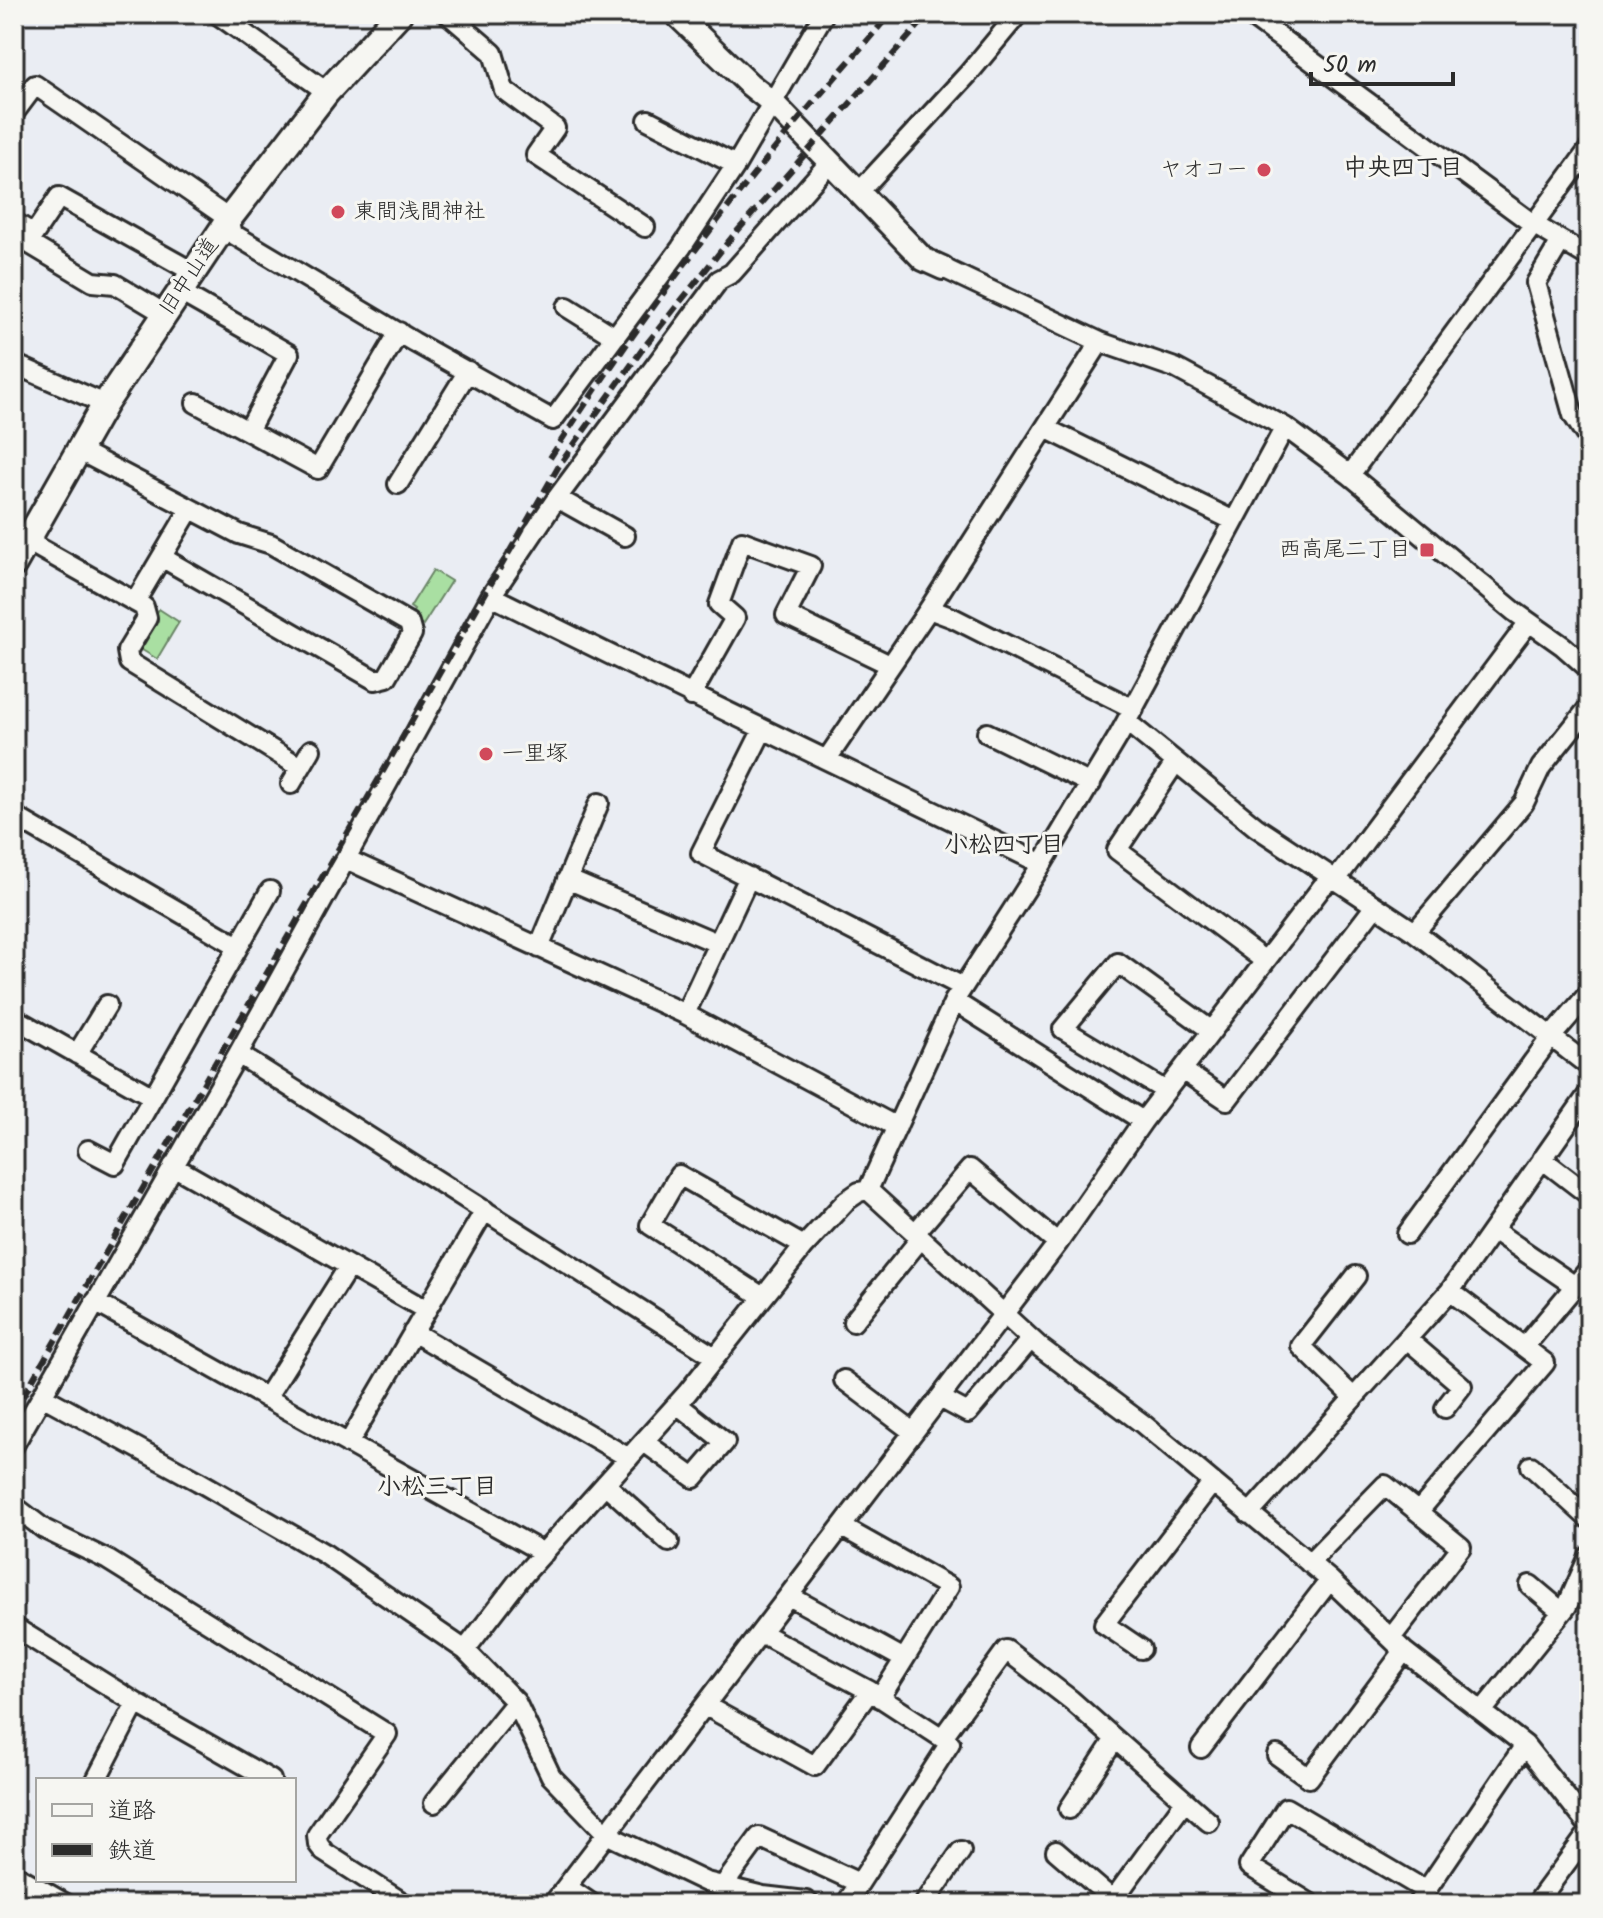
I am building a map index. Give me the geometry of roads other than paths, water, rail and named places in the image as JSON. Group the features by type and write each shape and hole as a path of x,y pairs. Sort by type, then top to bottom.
{"main road":[{"name":"旧中山道","path":"14,564 105,404 229,219 327,92 399,14"}],"street":[{"path":"217,14 327,92"},
{"path":"448,14 493,53 504,90 555,128 536,155 645,227"},
{"path":"676,14 774,104 923,259 1100,342 1175,368 1285,427 1350,475 1589,669"},
{"path":"14,113 35,85 229,219 233,234 553,420 681,248 774,104 824,14"},
{"path":"859,192 969,73 1018,14"},
{"path":"1248,14 1533,224 1589,257"},
{"path":"648,120 736,165"},
{"path":"1350,475 1589,149"},
{"path":"14,1445 238,1054 491,596 557,498 719,280 732,273 830,162"},
{"path":"165,314 115,284 93,282 28,243 59,197 289,354 248,431"},
{"path":"14,222 34,234"},
{"path":"1561,241 1536,283 1573,415 1589,440"},
{"path":"567,307 615,337"},
{"path":"196,403 318,469 399,332"},
{"path":"827,759 929,609 1100,342"},
{"path":"14,364 105,404"},
{"path":"398,484 468,371"},
{"path":"868,1190 959,994 1091,784 1285,427"},
{"path":"1045,428 1234,521"},
{"path":"78,450 239,534 271,544 409,623 412,634 387,677 375,680 163,558"},
{"path":"557,498 625,536"},
{"path":"135,602 190,509"},
{"path":"27,541 144,607 147,618 127,651 129,662 295,776 311,750"},
{"path":"691,696 735,618 719,604 742,541 811,566 786,615 890,665"},
{"path":"491,596 762,731 827,759 1042,864"},
{"path":"929,609 953,618 1130,716 1175,763 1256,827 1415,932 1589,1066"},
{"path":"553,1904 1058,1243 1143,1121 1322,887 1341,873 1529,622"},
{"path":"1415,932 1524,803 1541,767 1589,707"},
{"path":"762,731 701,853 959,994 1143,1121"},
{"path":"987,733 1091,784"},
{"path":"1175,763 1117,850 1265,961"},
{"path":"539,948 599,803"},
{"path":"14,816 238,946"},
{"path":"346,859 685,1014 897,1127"},
{"path":"685,1014 749,877"},
{"path":"567,879 717,943"},
{"path":"88,1150 115,1164 270,891"},
{"path":"1182,1070 1227,1100 1375,906"},
{"path":"1166,1091 1063,1029 1118,963 1212,1031"},
{"path":"1407,1234 1551,1037 1589,993"},
{"path":"77,1054 107,1005"},
{"path":"14,1018 153,1097"},
{"path":"238,1054 715,1357"},
{"path":"1249,1514 1450,1291 1589,1093"},
{"path":"1542,1159 1589,1195"},
{"path":"173,1166 426,1310"},
{"path":"853,1322 970,1169 1058,1243"},
{"path":"763,1297 650,1225 679,1175 804,1246"},
{"path":"868,1190 1031,1339 1143,1424 1330,1580 1397,1644 1525,1745 1589,1826"},
{"path":"465,1650 519,1580 677,1404 804,1246 846,1201 868,1190"},
{"path":"348,1444 485,1210"},
{"path":"1493,1230 1575,1286"},
{"path":"266,1398 349,1266"},
{"path":"1524,1347 1589,1269"},
{"path":"1354,1398 1301,1346 1356,1276"},
{"path":"1418,1512 1545,1363 1450,1291"},
{"path":"95,1302 544,1553"},
{"path":"413,1332 629,1458"},
{"path":"940,1398 968,1413 1031,1339"},
{"path":"1407,1339 1462,1386 1445,1408"},
{"path":"844,1380 913,1432"},
{"path":"42,1396 325,1554 465,1650 516,1702 551,1776 608,1835 706,1882 810,1904"},
{"path":"644,1442 694,1478 725,1442 677,1404"},
{"path":"1531,1466 1589,1519"},
{"path":"1141,1649 1104,1624 1212,1483"},
{"path":"605,1484 669,1542"},
{"path":"1277,1755 1309,1778 1461,1547 1385,1485 1309,1563"},
{"path":"14,1506 44,1529 108,1560 387,1734 317,1835 318,1844 324,1852 405,1904"},
{"path":"706,1706 815,1766 904,1659 949,1587 842,1527"},
{"path":"1483,1710 1562,1612 1589,1556"},
{"path":"1201,1748 1330,1580"},
{"path":"1530,1585 1562,1612"},
{"path":"789,1596 904,1659"},
{"path":"14,1627 136,1703 267,1778"},
{"path":"761,1633 875,1695 950,1743 846,1904"},
{"path":"942,1738 1006,1650 1071,1700 1209,1822"},
{"path":"434,1803 516,1702"},
{"path":"97,1778 136,1703"},
{"path":"1069,1809 1115,1739"},
{"path":"1311,1904 1249,1866 1286,1808 1421,1897 1525,1745"},
{"path":"1056,1851 1113,1900 1185,1801"},
{"path":"1536,1904 1589,1832"},
{"path":"723,1886 759,1837 859,1883"},
{"path":"924,1904 961,1851"},
{"path":"14,1874 47,1886 66,1904"},
{"path":"567,1887 592,1904"}],"railway":[{"path":"550,458 637,329 699,246 762,164 890,14"},
{"path":"14,1412 560,464 644,347 732,237 929,14"}],"place":[{"name":"ヤオコー","path":"1264,170"},
{"name":"東間浅間神社","path":"338,212"},
{"name":"西高尾二丁目","path":"1427,550"},
{"name":"一里塚","path":"486,754"}],"district":[{"name":"中央四丁目","path":"1403,168"},
{"name":"小松四丁目","path":"1004,845"},
{"name":"小松三丁目","path":"437,1487"}]}
